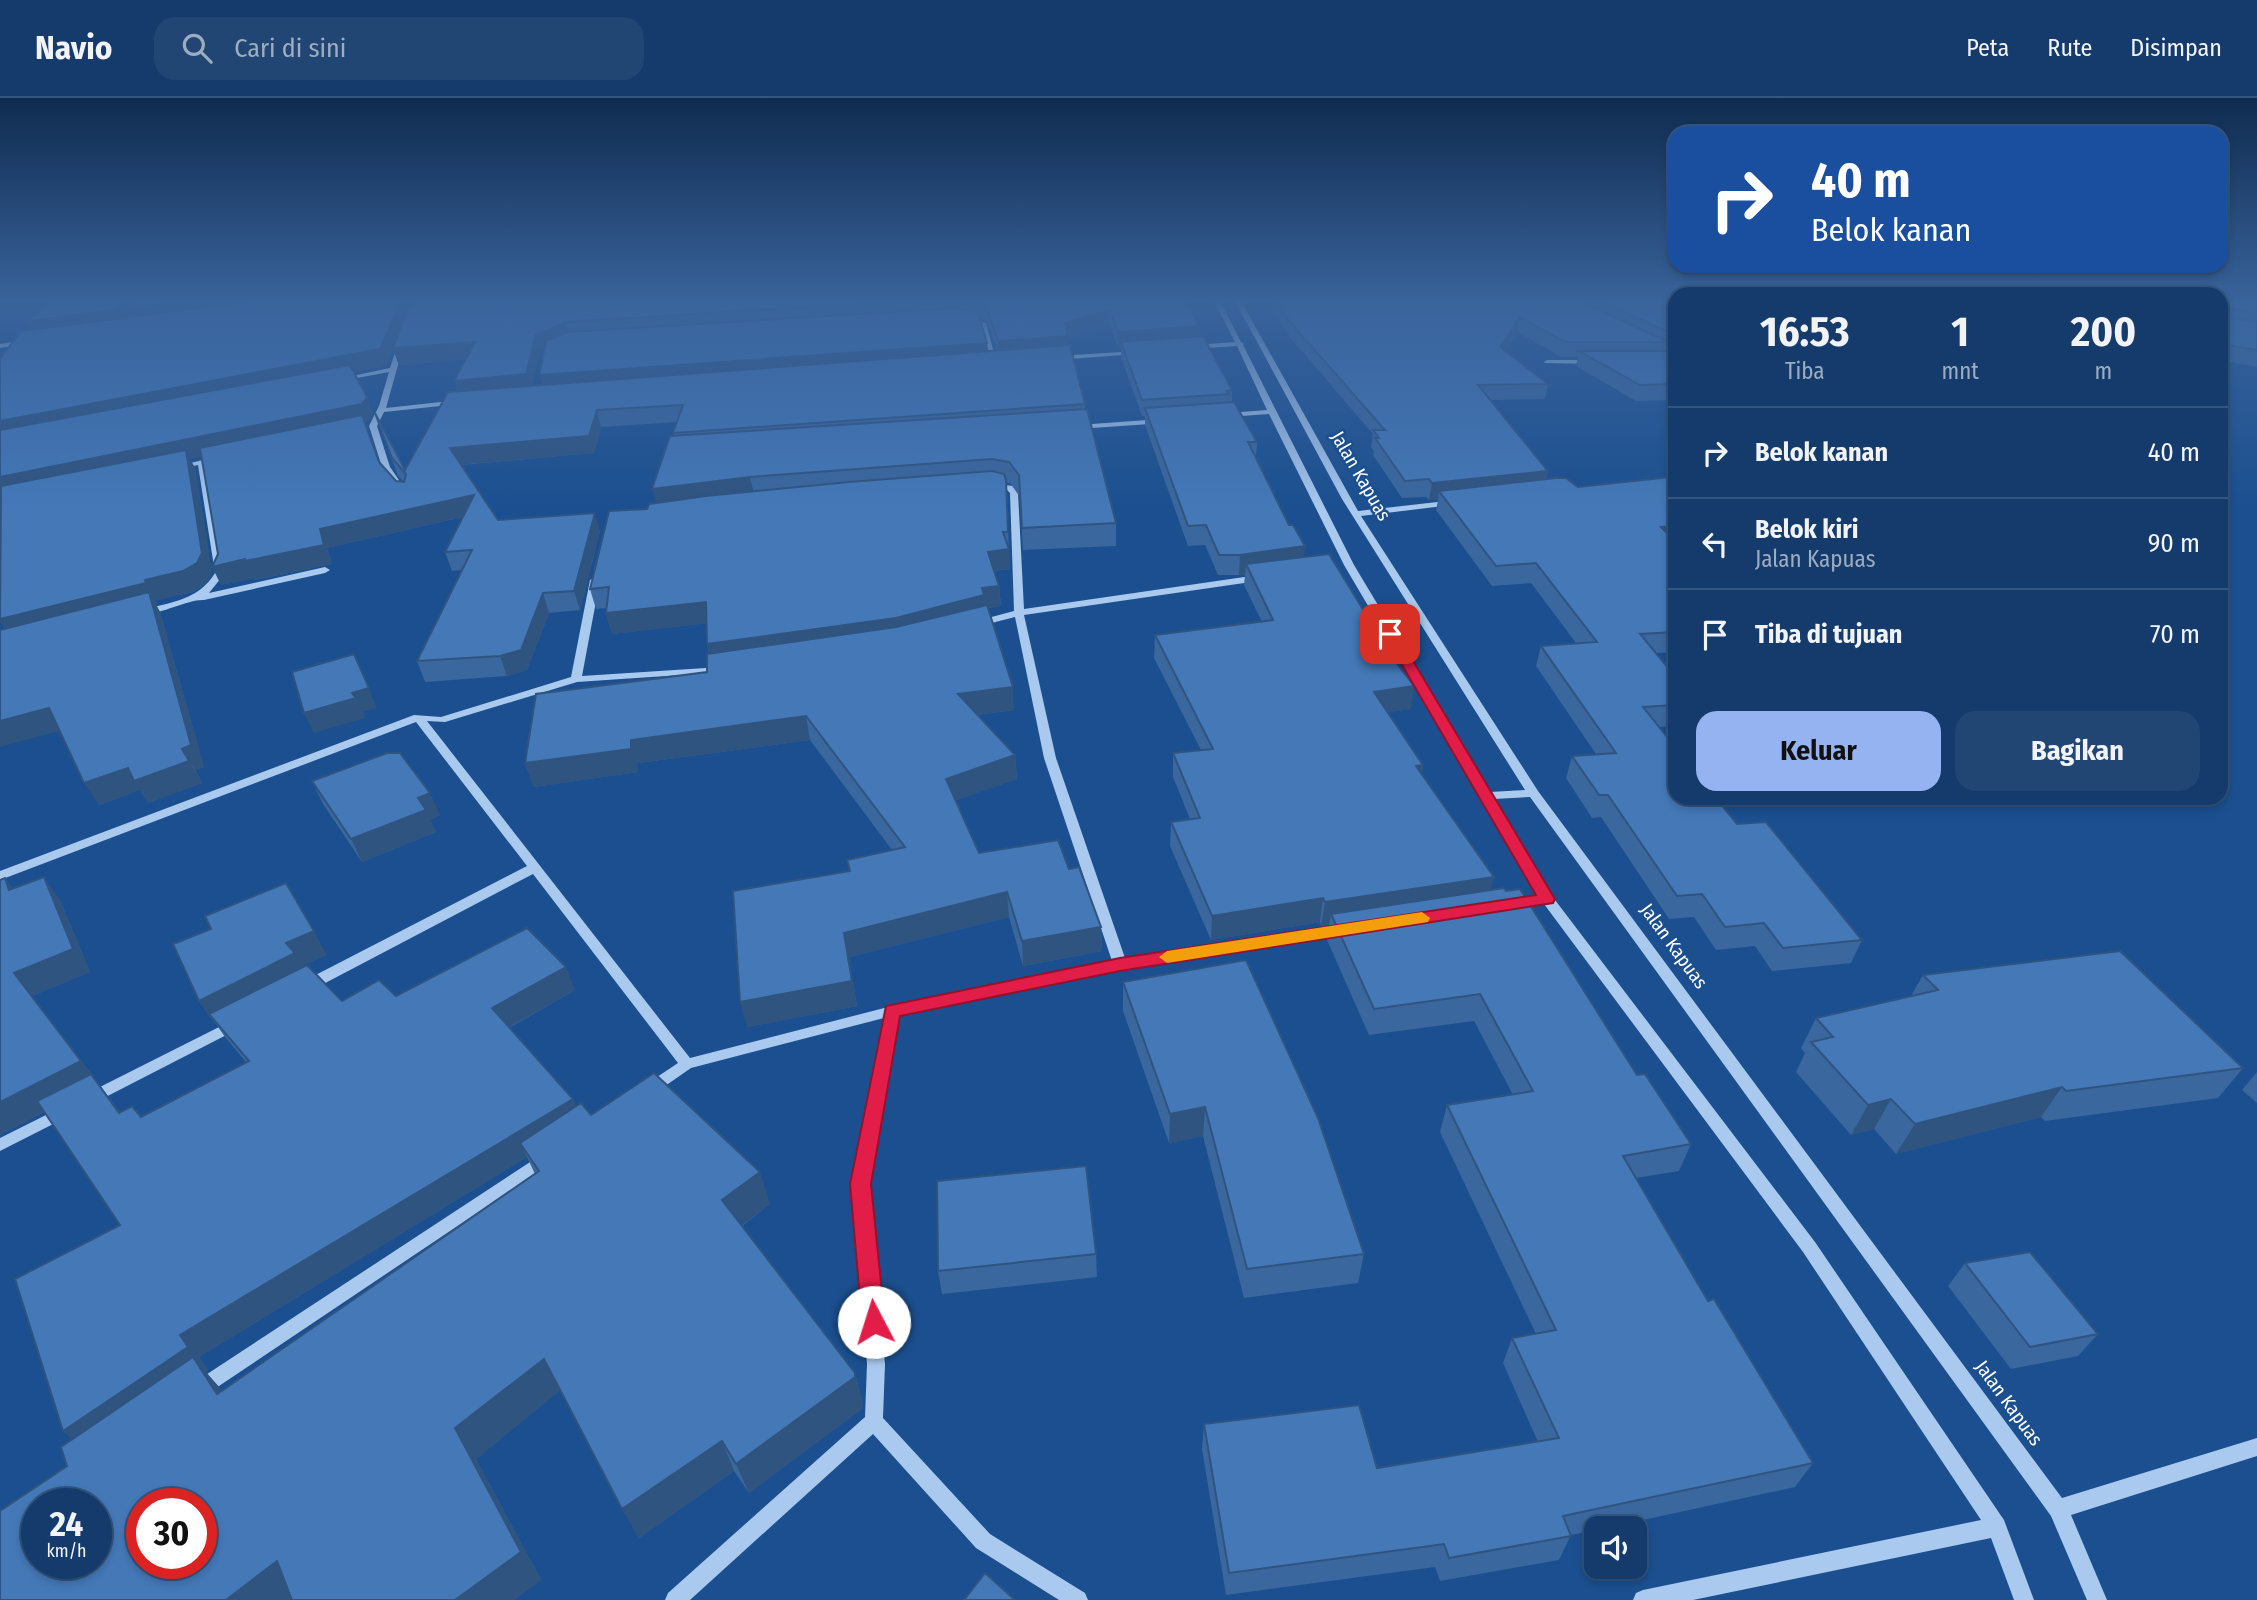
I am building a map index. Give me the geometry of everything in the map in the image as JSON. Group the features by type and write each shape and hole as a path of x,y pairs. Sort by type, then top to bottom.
{"street":[{"path":"336,380 385,371"},
{"path":"360,429 373,426 383,410 391,371"},
{"path":"1253,371 1328,519 1342,566 1487,796 1547,899 1809,1247 1997,1527 2024,1600"},
{"name":"Jalan Kapuas","path":"1277,371 1355,514 1533,793 2058,1509 2096,1600"},
{"path":"383,410 468,401"},
{"path":"1218,416 1272,412"},
{"path":"1071,428 1165,420"},
{"path":"373,426 392,478 408,495"},
{"path":"162,470 227,457"},
{"path":"194,599 213,587 220,573 201,462"},
{"path":"983,486 1004,487 1014,492 1019,613 1049,758 1120,964"},
{"path":"1355,514 1457,502"},
{"path":"139,613 325,570"},
{"path":"576,679 597,574"},
{"path":"966,627 1019,613 1266,577"},
{"path":"0,876 418,717 442,720 576,679 733,668"},
{"path":"418,717 687,1064"},
{"path":"1487,796 1533,793"},
{"path":"293,993 536,867"},
{"path":"1492,907 1547,899"},
{"path":"640,1095 687,1064 892,1011 1120,964 1354,929"},
{"path":"892,1011 860,1184 876,1352 874,1422 983,1541 1078,1600"},
{"path":"0,1145 244,1019"},
{"path":"181,1402 560,1148"},
{"path":"675,1600 874,1422"},
{"path":"2058,1509 2257,1447"},
{"path":"1643,1600 1997,1527"}],"building":[{"path":"0,371 263,371 0,421"},
{"path":"317,371 353,371 367,397 362,404 0,477 0,430"},
{"path":"459,371 527,371 526,374 454,381"},
{"path":"540,371 594,371 539,375"},
{"path":"725,371 1077,371 1085,404 673,433 683,405 597,410 589,436 450,448 498,520 595,513 574,591 543,593 521,650 500,656 417,661 472,550 445,552 474,495 320,529 324,545 212,567 218,554 200,448 362,415 379,462 396,481 404,482 406,474 392,458 375,413 405,470 448,392"},
{"path":"1132,371 1222,371 1232,390 1227,391 1229,394 1142,400"},
{"path":"1333,371 1531,371 1548,384 1478,385 1548,471 1432,483 1429,479 1405,481 1375,438 1379,438 1373,430 1385,430"},
{"path":"1615,371 1668,371 1668,384 1640,385"},
{"path":"1234,402 1257,442 1248,442 1289,525 1293,525 1305,546 1240,555 1219,555 1206,525 1188,526 1145,408"},
{"path":"1087,409 1116,523 1022,528 1019,475 1009,462 992,459 750,477 652,489 670,436"},
{"path":"186,450 202,553 197,563 183,571 145,580 146,583 0,619 1,486"},
{"path":"992,471 1004,474 1006,480 1008,532 1003,532 1009,549 988,552 999,586 982,588 984,595 896,618 707,644 706,602 606,613 609,587 590,589 609,511 647,509 649,504 706,496"},
{"path":"1668,477 1668,526 1661,527 1668,534 1668,632 1640,634 1668,668 1668,705 1643,707 1668,738 1668,805 1722,805 1737,824 1766,822 1862,940 1783,948 1764,923 1725,927 1702,894 1677,896 1608,795 1599,795 1572,756 1616,753 1541,646 1597,642 1536,563 1496,566 1439,491 1556,478 1566,478 1578,487"},
{"path":"1329,554 1394,660 1414,686 1374,692 1423,765 1416,766 1494,877 1325,902 1323,898 1212,916 1171,822 1200,818 1173,753 1213,749 1155,635 1273,620 1246,564"},
{"path":"149,592 191,745 182,749 189,761 134,781 128,768 84,783 49,708 0,721 0,630"},
{"path":"987,605 1013,687 958,694 1015,755 946,779 979,853 1058,840 1069,869 1079,867 1101,927 1022,941 1007,892 844,933 852,981 740,1002 733,891 850,871 847,860 905,847 806,716 631,740 631,749 525,763 536,694 707,672 707,654 896,627"},
{"path":"354,654 369,688 352,693 356,698 304,713 292,672"},
{"path":"387,753 400,753 430,793 418,798 426,810 351,839 312,781"},
{"path":"44,877 73,949 14,973 81,1061 0,1102 0,880 5,878 9,890"},
{"path":"286,883 314,931 286,943 295,953 199,1001 173,944 211,929 205,916"},
{"path":"1504,888 1506,891 1520,889 1637,1075 1645,1074 1691,1144 1623,1156 1708,1301 1714,1299 1813,1463 1563,1516 1571,1536 1449,1558 1444,1544 1229,1573 1204,1424 1359,1405 1377,1468 1559,1438 1512,1338 1556,1330 1447,1105 1533,1091 1480,994 1374,1009 1331,914"},
{"path":"527,928 566,967 492,1008 573,1099 180,1335 188,1347 63,1431 15,1279 120,1225 37,1101 91,1074 119,1113 132,1106 141,1117 249,1061 209,1014 307,965 342,1001 379,980 396,996"},
{"path":"2120,951 2243,1068 2066,1091 2062,1087 1915,1124 1891,1099 1868,1105 1811,1042 1833,1037 1816,1018 1938,990 1923,975"},
{"path":"1246,960 1318,1118 1364,1254 1247,1269 1205,1107 1170,1114 1123,982"},
{"path":"654,1073 760,1172 722,1200 855,1373 855,1377 736,1464 722,1441 622,1509 544,1359 455,1428 521,1552 455,1600 292,1600 277,1561 226,1600 0,1600 0,1511 21,1497 21,1579 112,1579 112,1488 34,1488 67,1466 61,1447 193,1357 217,1394 539,1171 520,1143 581,1103 591,1115"},
{"path":"1086,1166 1096,1254 938,1271 937,1181"},
{"path":"2030,1252 2098,1334 2030,1347 1965,1263"},
{"path":"985,1573 1015,1600 964,1600"}],"slow traffic":[{"path":"1167,957 1422,918"}],"route":[{"path":"874,1322 860,1184 892,1011 1120,964 1547,899 1390,634"}]}
